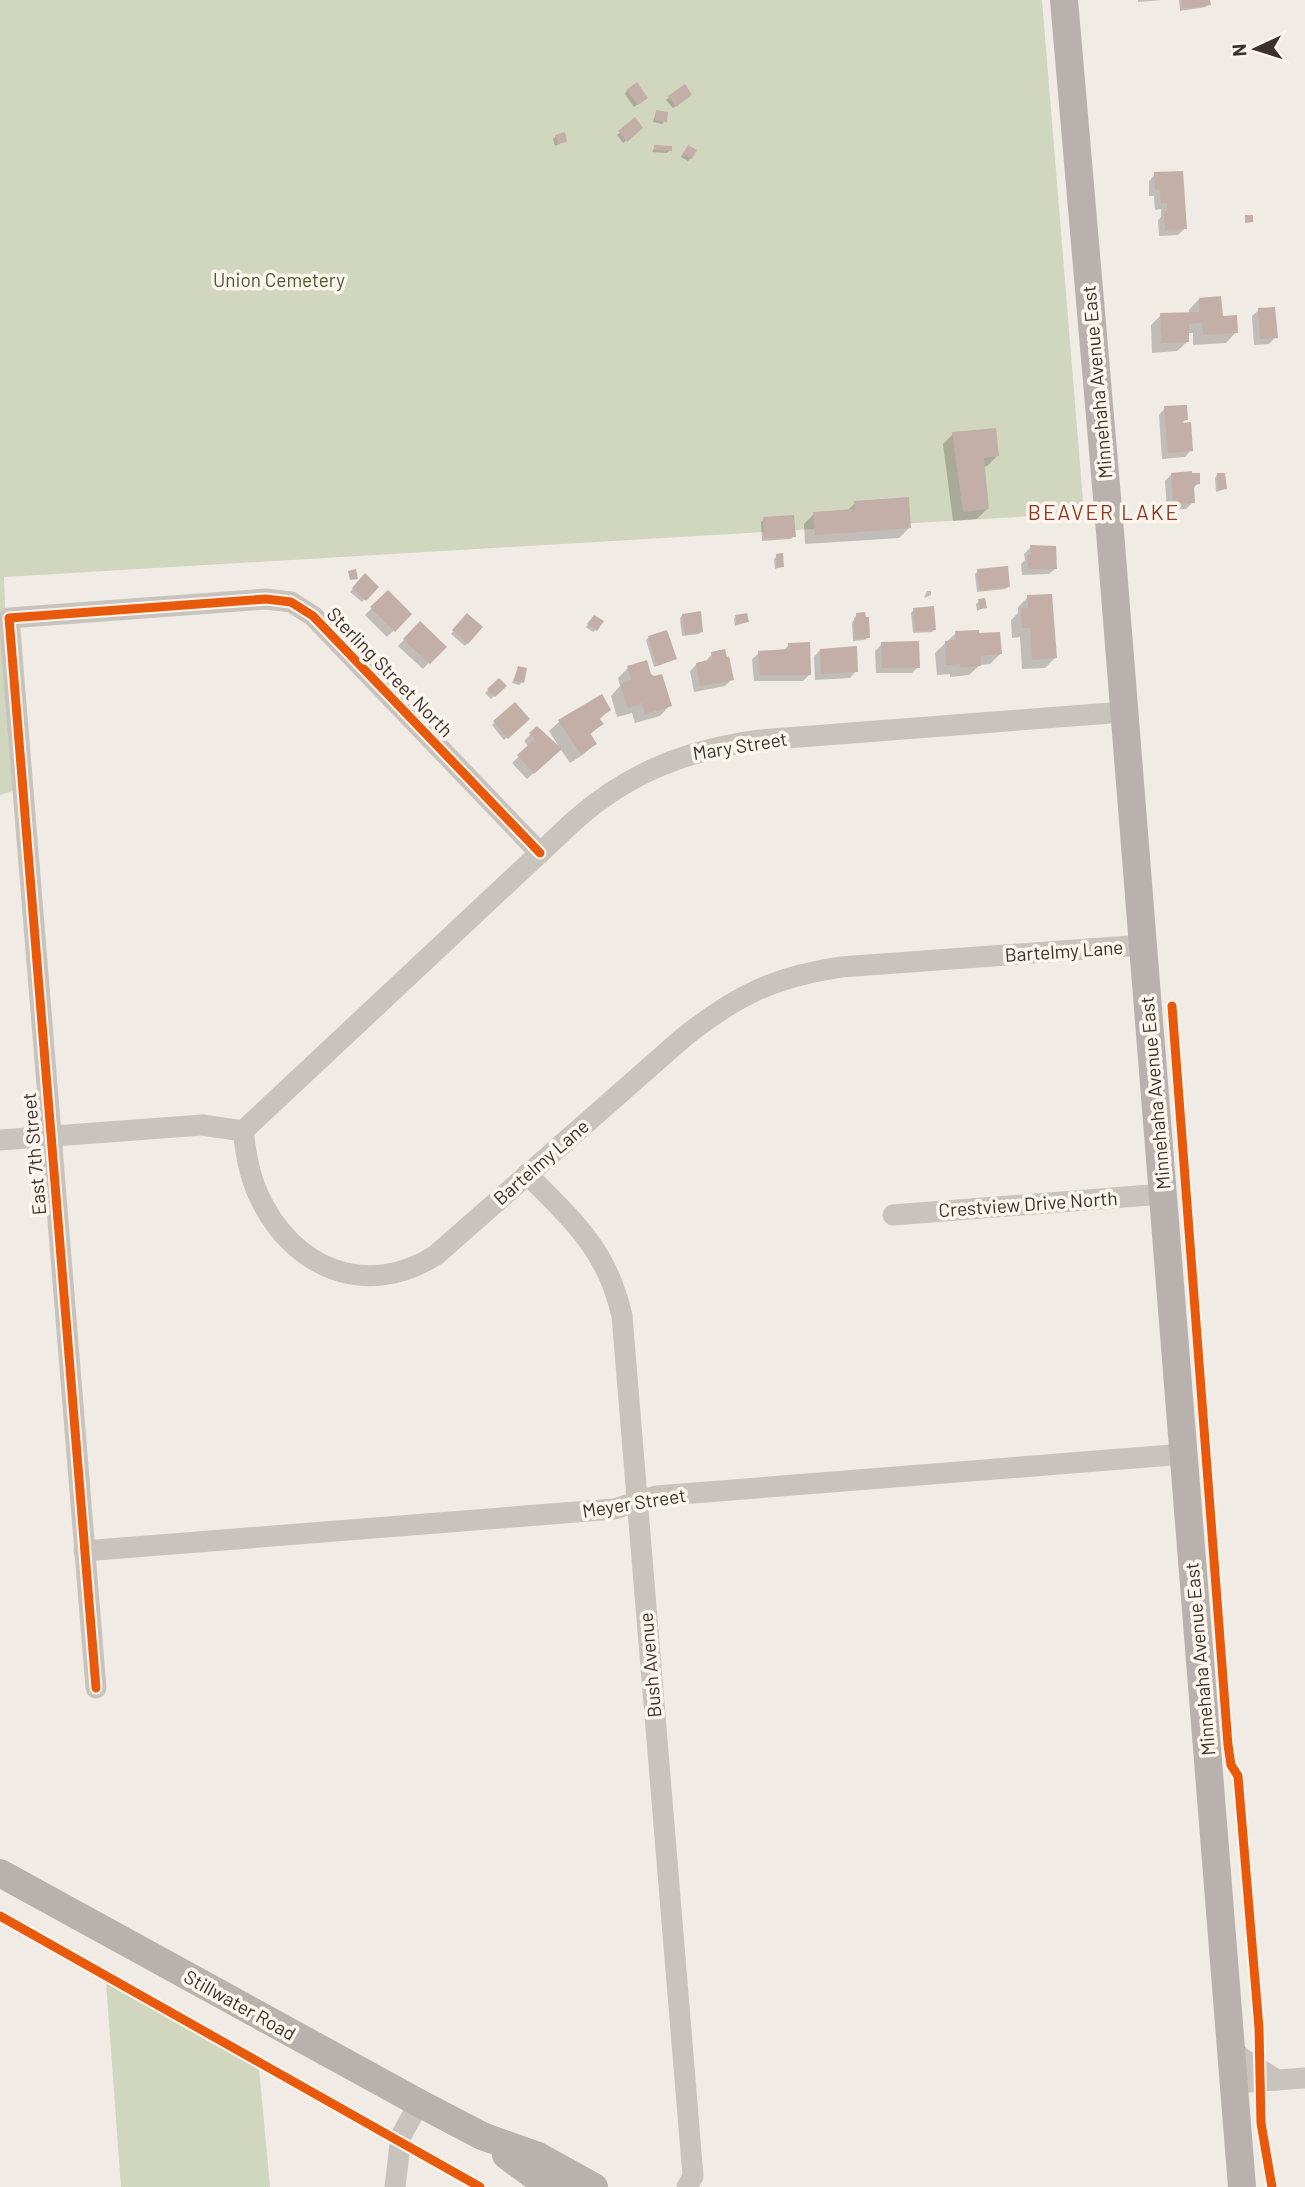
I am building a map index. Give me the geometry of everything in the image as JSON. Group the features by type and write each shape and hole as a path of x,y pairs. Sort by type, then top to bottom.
{"main road":[{"name":"Minnehaha Avenue East","path":"1063,0 1125,712 1242,2187"},
{"name":"Stillwater Road","path":"0,1872 419,2103 482,2136 538,2156 594,2187"},
{"name":"Stillwater Road","path":"482,2136 553,2187"}],"street":[{"name":"Sterling Street North","path":"9,618 266,599 291,602 313,616 540,853"},
{"name":"East 7th Street","path":"9,618 96,1688"},
{"name":"Mary Street","path":"243,1131 584,812 610,792 657,766 720,746 760,740 1125,712"},
{"name":"Bartelmy Lane","path":"243,1131 248,1165 258,1193 277,1225 306,1255 323,1266 342,1273 361,1277 391,1275 419,1266 436,1255 716,1011 745,994 775,981 807,972 841,967 1143,945"},
{"path":"0,1140 202,1125 243,1131"},
{"name":"Bush Avenue","path":"527,1174 592,1243 606,1265 622,1316 692,2176 687,2187"},
{"name":"Crestview Drive North","path":"893,1215 1163,1194"},
{"name":"Meyer Street","path":"84,1551 600,1510 637,1503 656,1496 1184,1454"},
{"path":"1231,2048 1243,2059 1278,2080"},
{"path":"1234,2083 1305,2078"},
{"path":"395,2187 401,2136 419,2103"}],"green space":[{"name":"Union Cemetery","path":"0,0 1042,0 1084,513 4,577 9,719 23,788 0,795"},
{"path":"106,1982 259,2068 270,2187 121,2187"}],"building":[{"path":"1181,0 1210,0 1211,5 1182,9"},
{"path":"637,82 648,98 638,105 626,90"},
{"path":"685,84 692,95 676,107 668,96"},
{"path":"656,110 668,112 667,122 655,120"},
{"path":"635,117 643,128 627,142 618,131"},
{"path":"565,132 567,142 558,144 555,135"},
{"path":"654,145 672,146 672,151 654,150"},
{"path":"688,145 697,150 692,159 683,154"},
{"path":"1183,171 1187,229 1165,230 1164,211 1167,211 1167,203 1161,204 1160,190 1155,190 1154,172"},
{"path":"1245,215 1253,215 1253,222 1245,223"},
{"path":"1221,296 1223,316 1237,315 1238,333 1203,335 1202,323 1189,324 1189,342 1162,343 1160,313 1199,312 1199,298"},
{"path":"1275,307 1278,338 1260,339 1258,308"},
{"path":"1187,405 1188,420 1182,420 1182,423 1191,422 1193,451 1168,453 1164,406"},
{"path":"996,428 999,456 984,458 989,509 963,512 952,432"},
{"path":"1171,473 1200,473 1200,484 1194,485 1195,503 1173,504"},
{"path":"1217,473 1225,473 1227,489 1218,490"},
{"path":"909,497 911,528 815,535 813,512 855,509 854,501"},
{"path":"794,515 796,537 764,539 763,517"},
{"path":"1030,545 1056,546 1057,569 1028,569 1027,555 1031,555"},
{"path":"783,553 784,567 777,568 776,554"},
{"path":"1008,566 1010,587 979,590 977,569"},
{"path":"356,569 358,579 350,580 348,571"},
{"path":"365,573 379,587 366,601 352,588"},
{"path":"388,590 412,614 395,632 370,607"},
{"path":"1052,594 1057,658 1032,660 1030,628 1022,628 1021,608 1028,608 1027,595"},
{"path":"985,598 987,608 980,609 978,599"},
{"path":"934,606 936,630 915,631 913,608"},
{"path":"701,611 703,632 685,634 682,614"},
{"path":"865,612 866,617 869,617 870,638 855,639 854,618 856,613"},
{"path":"467,613 483,627 468,644 452,630"},
{"path":"747,613 749,622 737,624 735,615"},
{"path":"594,615 604,621 597,631 587,624"},
{"path":"420,621 447,647 430,664 403,639"},
{"path":"667,630 677,659 657,666 648,636"},
{"path":"979,630 979,633 1000,632 1002,654 981,656 981,666 946,665 945,641 956,640 955,631"},
{"path":"919,641 920,668 882,668 881,642"},
{"path":"810,642 811,675 760,675 758,651 788,649 788,643"},
{"path":"857,646 858,672 821,674 820,649"},
{"path":"725,649 734,680 700,686 696,663 712,659 711,652"},
{"path":"647,660 651,674 662,674 672,706 645,714 642,703 628,708 620,684 631,680 627,666"},
{"path":"518,666 527,668 524,683 514,681"},
{"path":"499,678 507,686 495,697 487,689"},
{"path":"602,694 611,710 599,718 604,724 590,733 597,744 581,754 558,720"},
{"path":"515,702 530,719 508,739 493,721"},
{"path":"537,726 562,749 534,774 517,755 535,739 529,733"}],"cycle path":[{"path":"96,1688 9,618 266,599 291,602 313,616 540,853"},
{"path":"1172,1006 1228,1745 1231,1765 1238,1776 1259,2028 1261,2123 1272,2187"},
{"path":"0,1916 480,2187"}],"district":[{"name":"BEAVER LAKE","path":"1104,513"}]}
